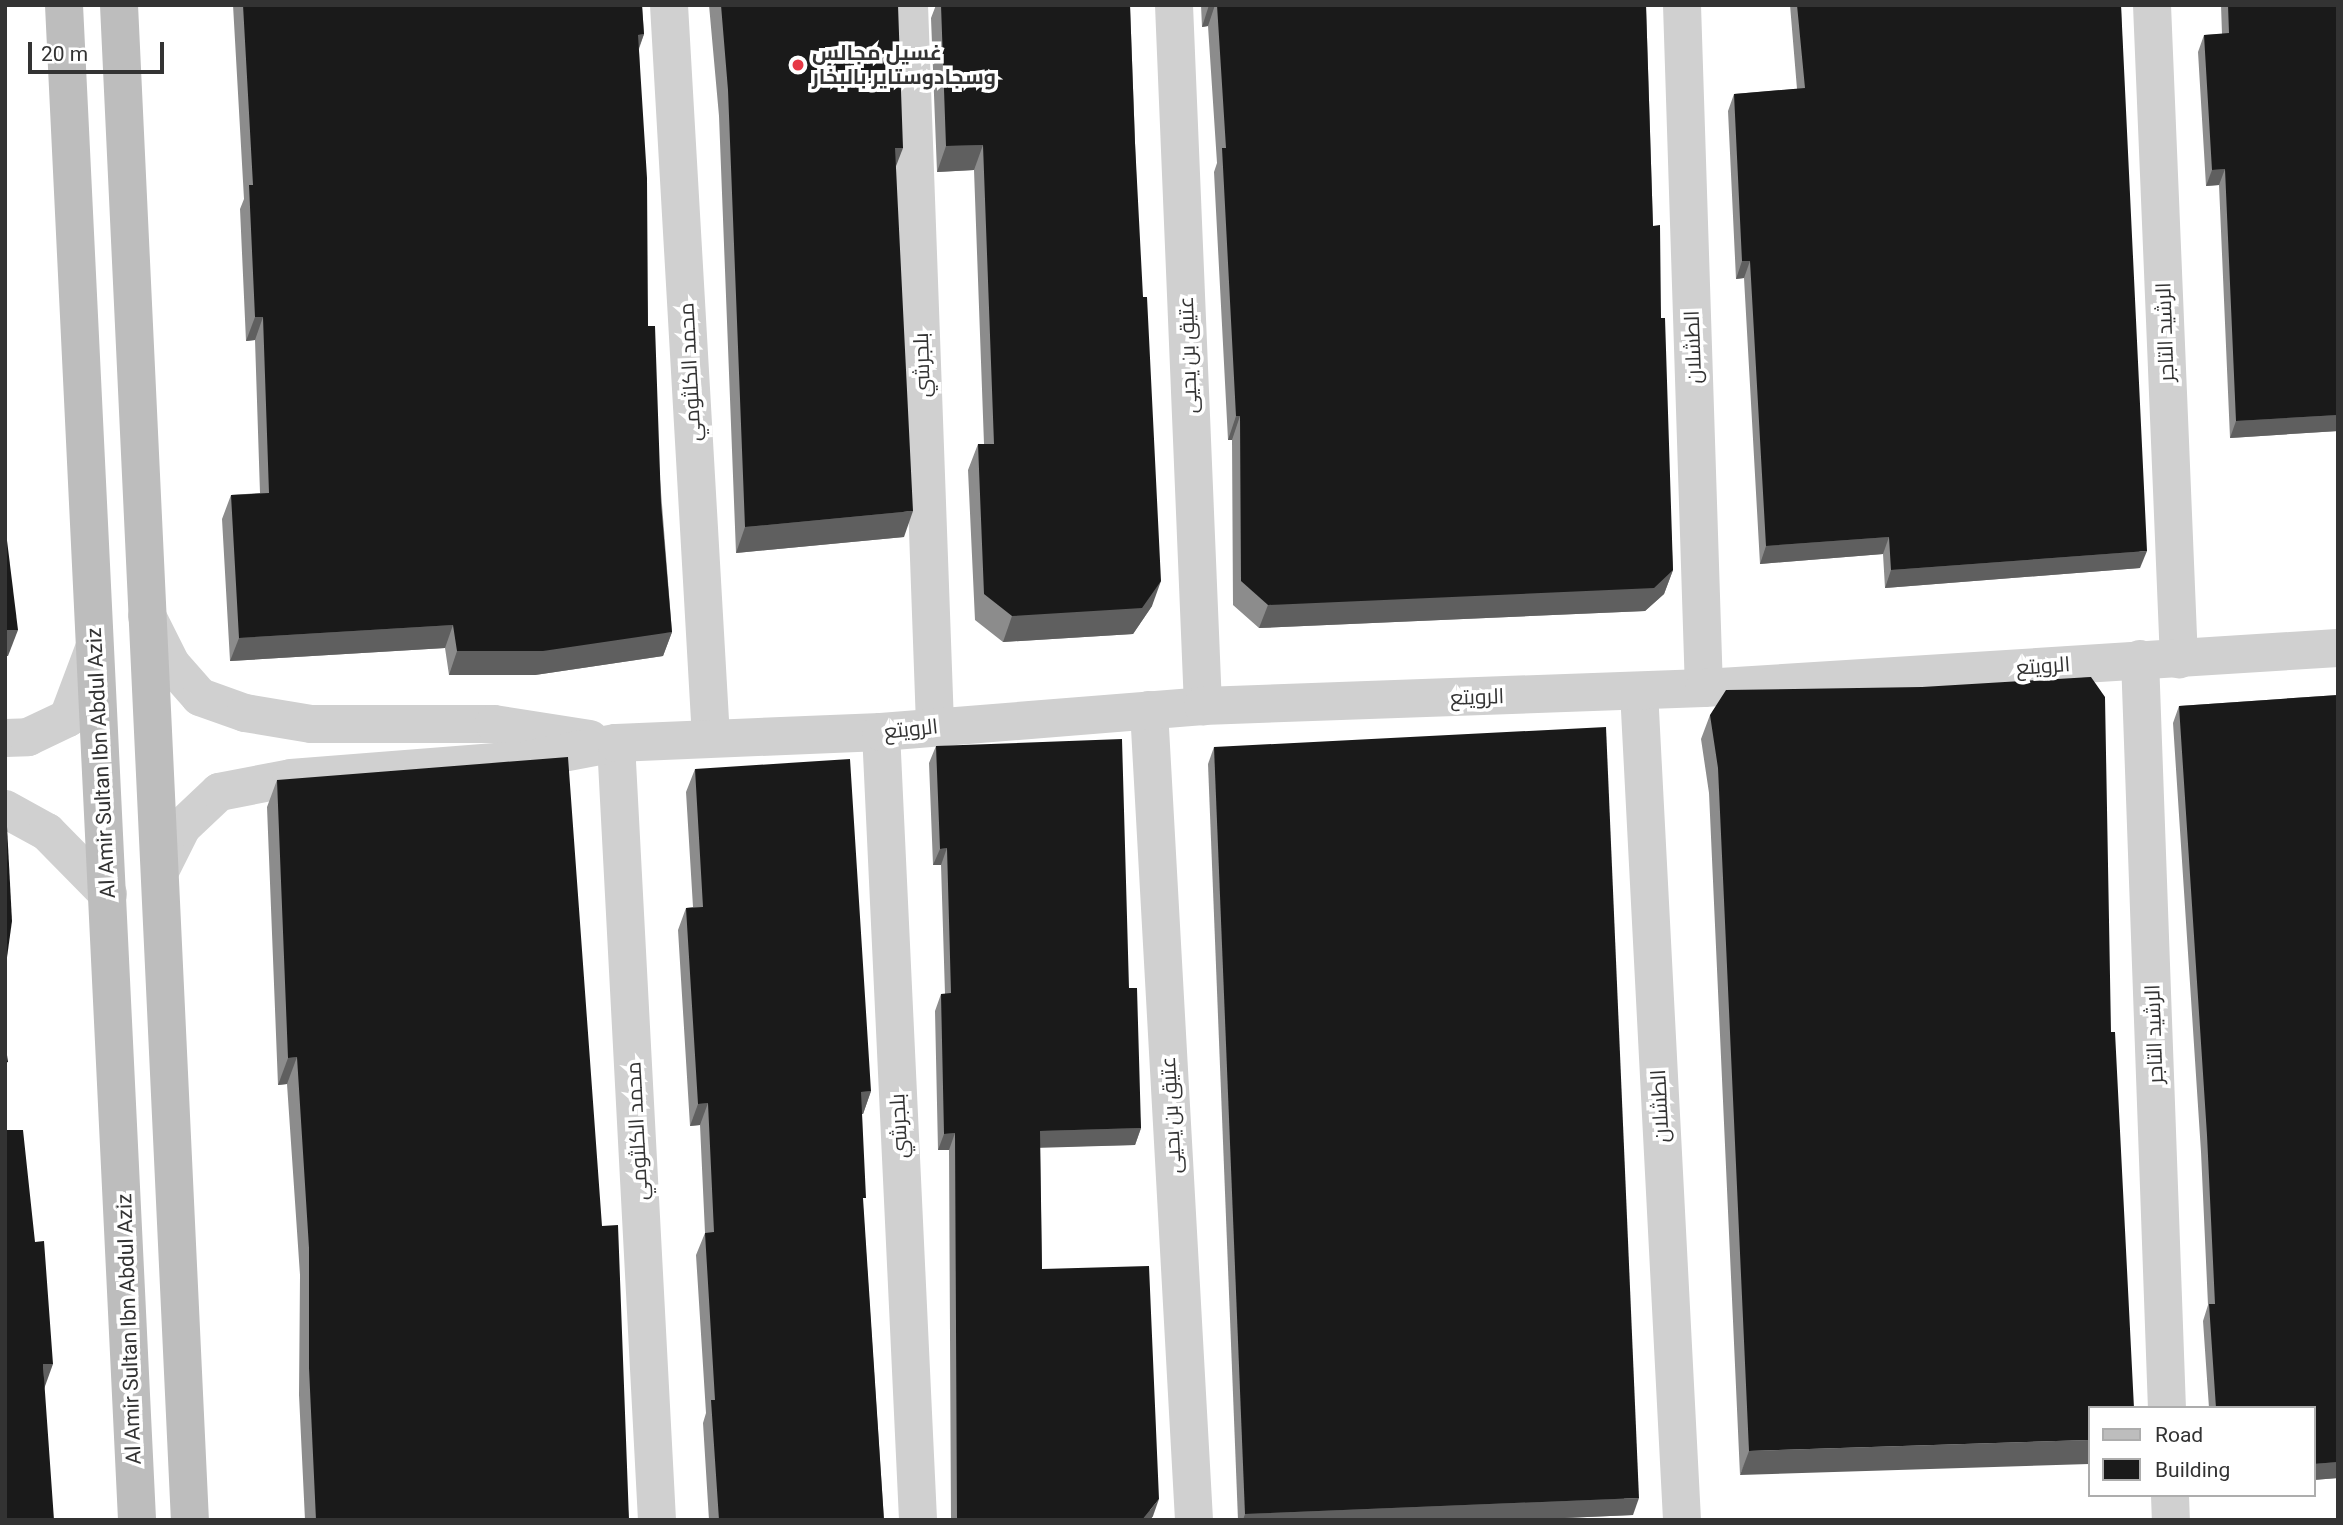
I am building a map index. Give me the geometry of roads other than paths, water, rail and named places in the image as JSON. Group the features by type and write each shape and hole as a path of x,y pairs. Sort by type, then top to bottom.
{"street":[{"name":"Al Amir Sultan Ibn Abdul Aziz","path":"64,5 136,1520"},
{"path":"119,5 191,1520"},
{"name":"محمد الكلثومي","path":"669,5 711,738"},
{"name":"بلجرشي","path":"909,5 935,726"},
{"name":"عتيق بن يحيى","path":"1174,5 1203,706"},
{"name":"الطشلان","path":"1682,5 1704,688"},
{"name":"الرشيد التاجر","path":"2152,5 2179,659"},
{"path":"147,616 171,664 200,697 245,713 311,724 494,724 616,743"},
{"name":"الرويتع","path":"616,743 881,732 1203,706 1704,688 2338,648"},
{"path":"5,737 28,737 68,718 94,649"},
{"name":"الرشيد التاجر","path":"2140,659 2167,1406"},
{"name":"الطشلان","path":"1639,691 1682,1520"},
{"name":"عتيق بن يحيى","path":"1149,710 1194,1520"},
{"name":"بلجرشي","path":"881,732 918,1520"},
{"path":"161,869 182,827 219,792 291,778 531,759 616,743"},
{"name":"محمد الكلثومي","path":"616,743 657,1520"},
{"path":"5,809 47,832 108,894"},
{"path":"2170,1497 2171,1520"}],"place":[{"name":"غسيل مجالس وسجادوستاير بالبخار","path":"798,65"}]}
